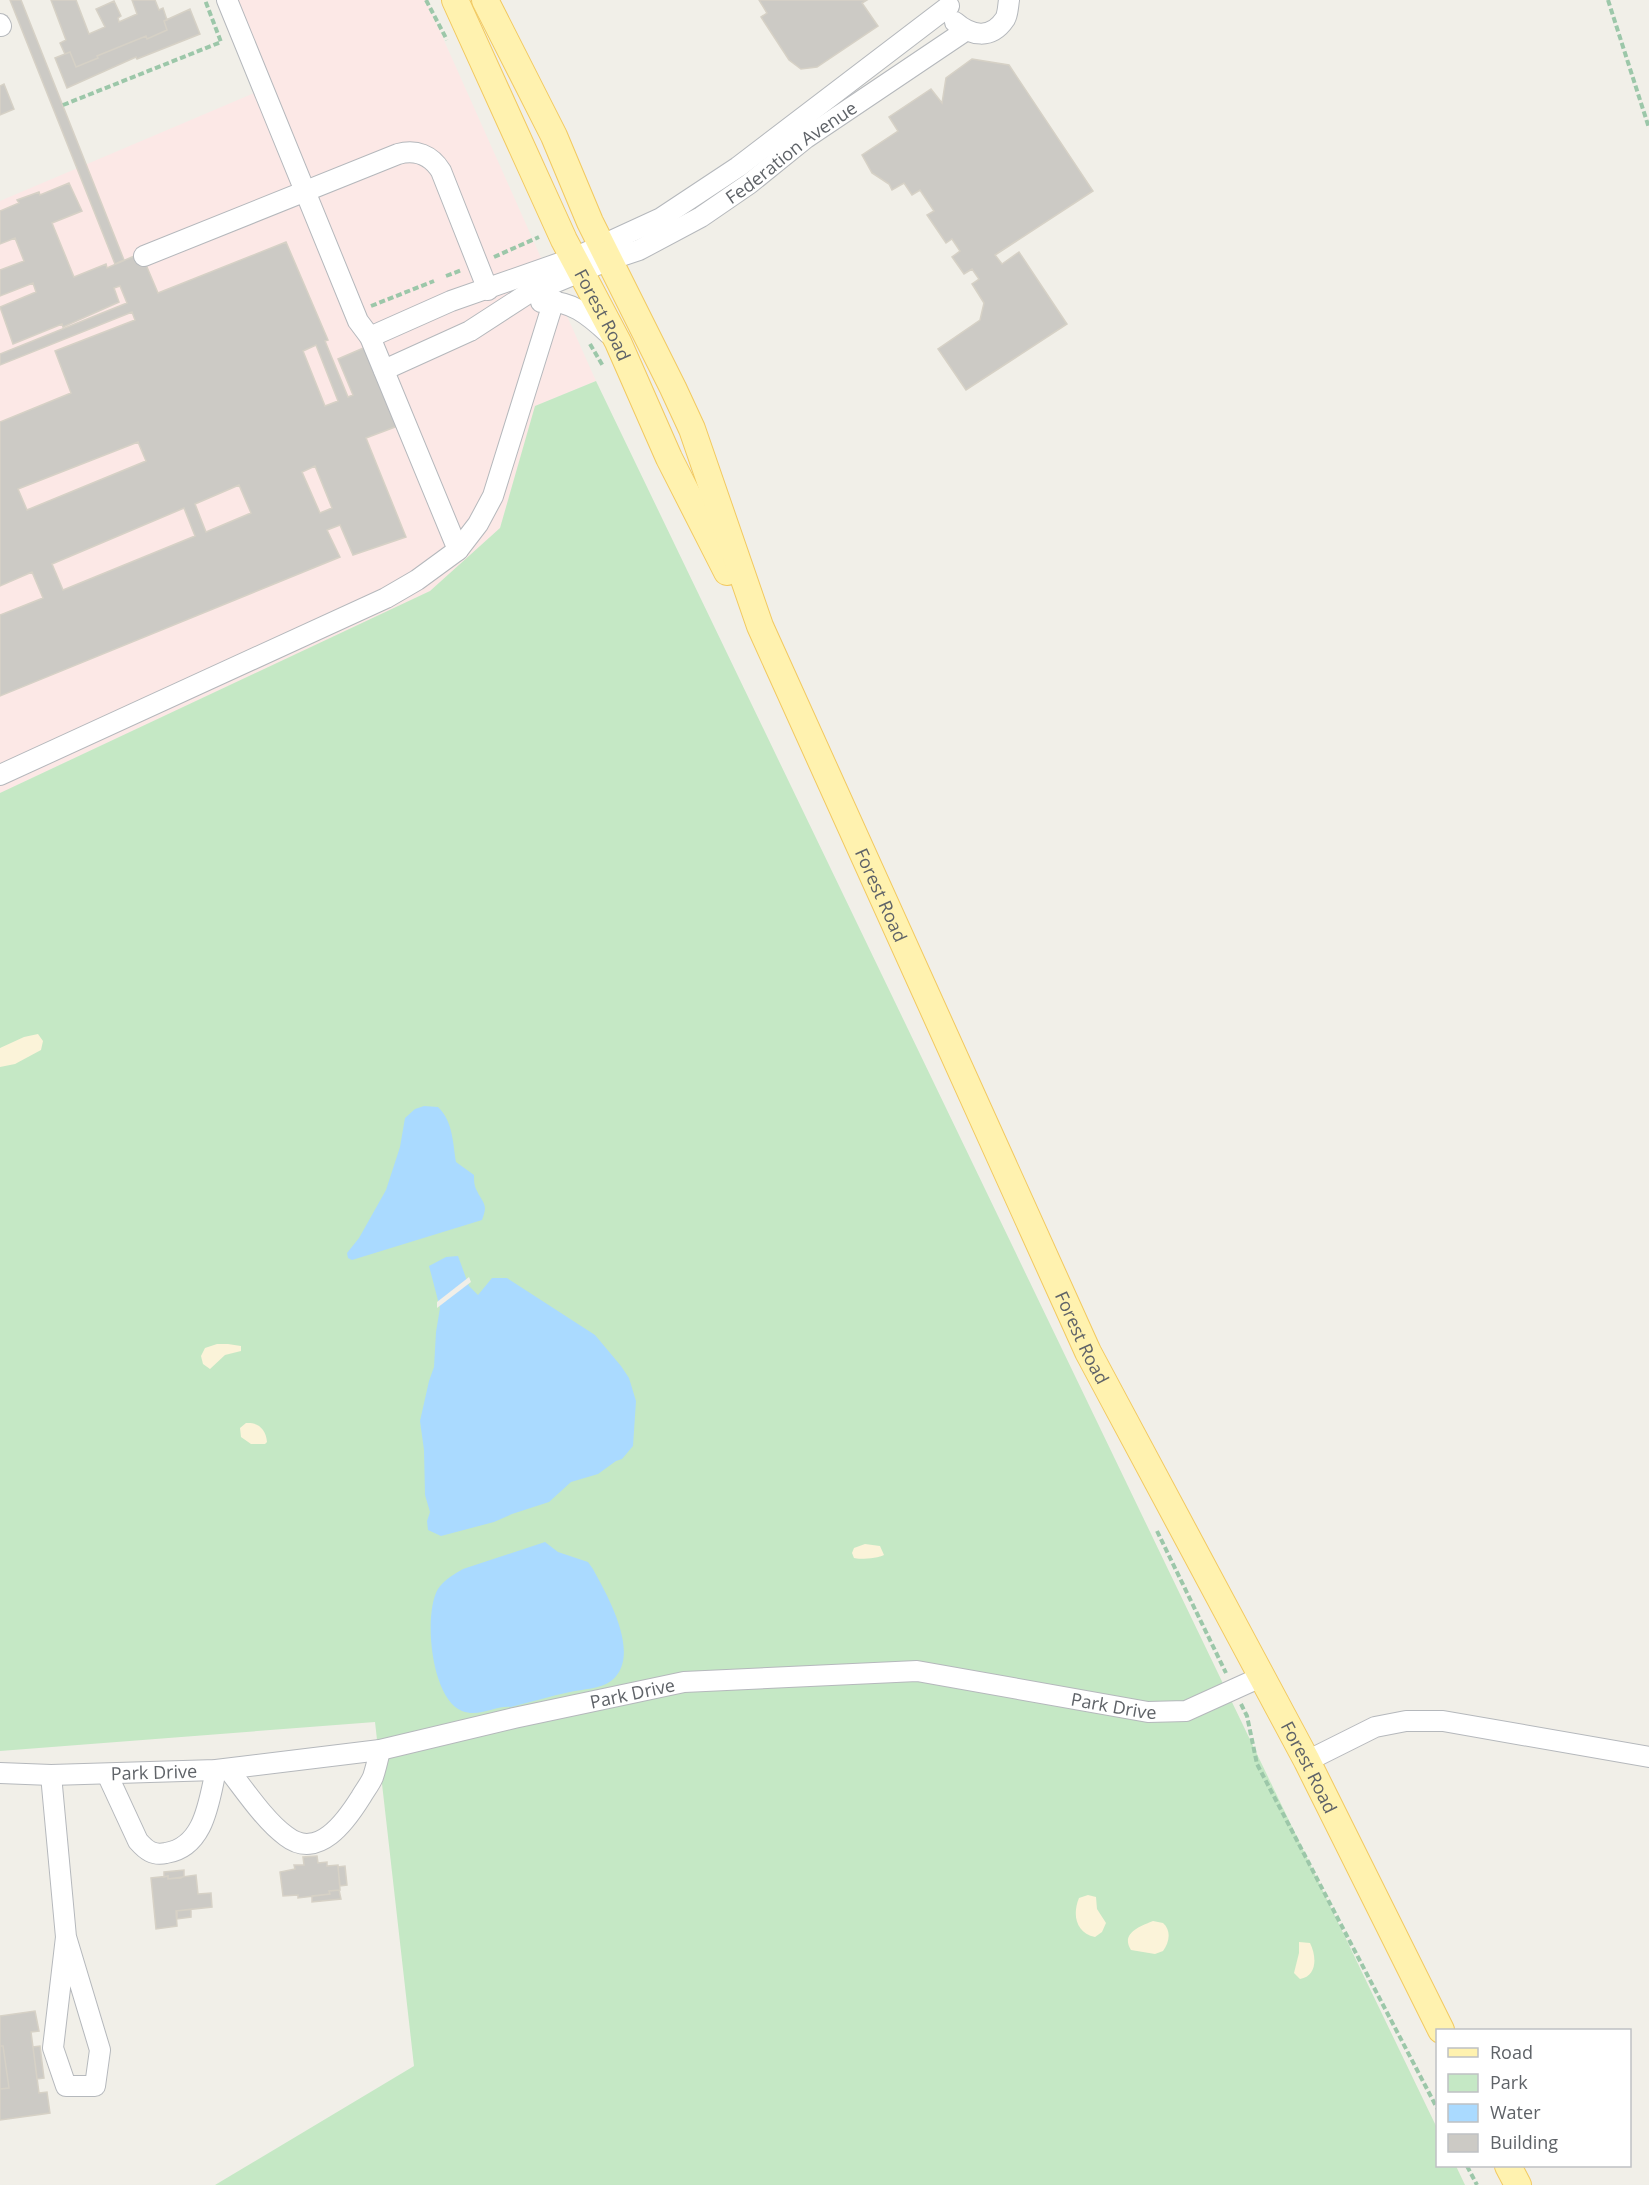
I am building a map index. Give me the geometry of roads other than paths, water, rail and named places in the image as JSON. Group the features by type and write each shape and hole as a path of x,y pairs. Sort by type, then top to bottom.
{"main road":[{"name":"Forest Road","path":"455,0 577,265 618,342 669,458 741,600 760,626"},
{"name":"Forest Road","path":"485,0 554,136 606,252 692,429 760,626 1089,1352 1307,1761 1440,2029"},
{"path":"1509,2167 1518,2185"}],"street":[{"path":"227,0 358,321 370,337 458,550"},
{"path":"950,3 954,21 965,31 980,34 994,30 1006,18 1009,0"},
{"name":"Federation Avenue","path":"606,252 738,167 950,3"},
{"name":"Federation Avenue","path":"606,252 639,250 701,217 749,184 806,138 965,31"},
{"path":"144,256 398,154 417,152 428,156 441,171 488,290"},
{"path":"384,370 470,331 527,294 577,265 606,252"},
{"path":"370,337 451,302 577,265"},
{"path":"506,309 526,303 554,300 587,314 618,342"},
{"path":"0,775 386,598 417,580 458,550 478,524 493,496 554,300"},
{"name":"Park Drive","path":"0,1773 51,1776 222,1769 380,1750 514,1718 684,1682 917,1671 1148,1712 1186,1711 1261,1677"},
{"path":"1307,1761 1375,1727 1406,1722 1443,1721 1649,1757"},
{"path":"107,1774 138,1841 153,1854 173,1852 193,1839 201,1825 222,1769 281,1832 297,1843 308,1844 319,1842 336,1832 348,1818 373,1778 380,1750"},
{"path":"51,1776 66,1937 100,2050 95,2086 66,2086 53,2048 66,1937"}],"water":[{"path":"424,1106 438,1107 447,1119 452,1133 456,1162 474,1175 475,1187 485,1207 482,1220 352,1260 348,1258 347,1253 359,1238 386,1190 400,1147 405,1118 415,1109"},
{"path":"458,1256 469,1286 478,1295 492,1278 507,1278 595,1335 629,1378 636,1401 633,1446 622,1459 598,1474 571,1482 549,1502 494,1522 441,1536 428,1530 427,1521 430,1512 425,1495 424,1450 420,1421 434,1367 440,1308 429,1266 446,1257"},
{"path":"545,1542 558,1552 588,1562 593,1569 619,1625 624,1657 620,1670 607,1684 597,1687 511,1707 475,1713 462,1711 451,1703 443,1690 433,1655 431,1617 433,1601 438,1589 446,1580 463,1569"}]}
